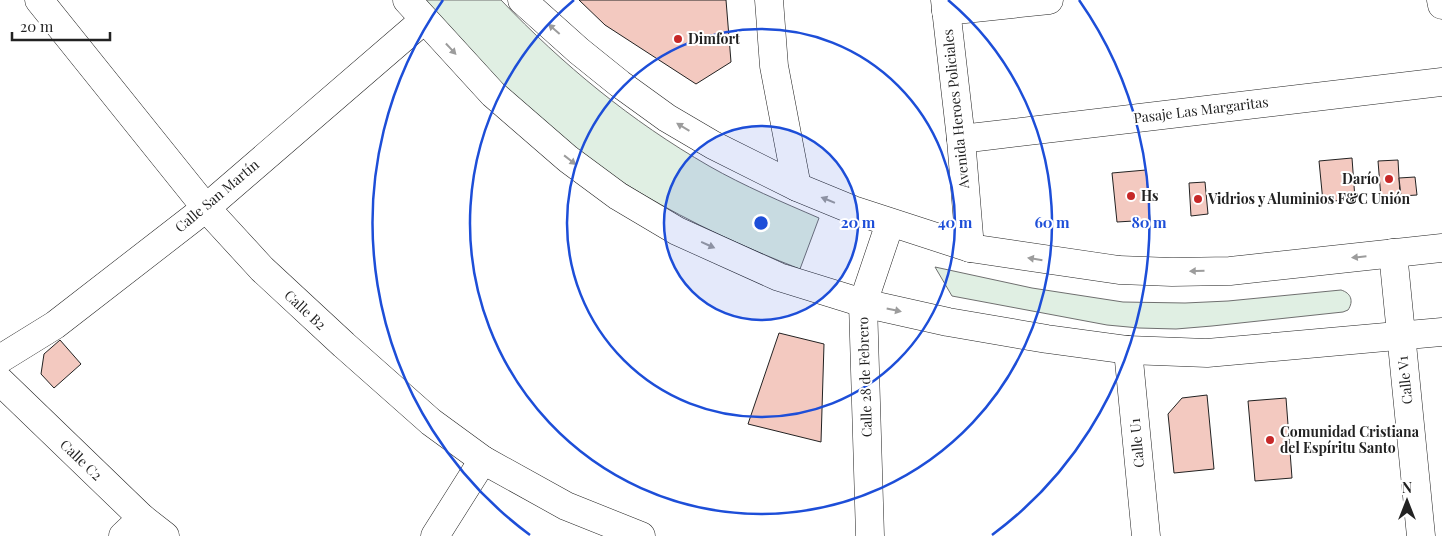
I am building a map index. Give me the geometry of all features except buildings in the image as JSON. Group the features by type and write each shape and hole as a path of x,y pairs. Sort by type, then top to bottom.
{"street":[{"name":"Calle B2","path":"39,0 206,208 262,269 344,345 431,422 483,460 566,506 641,536"},
{"path":"522,0 585,56 620,84 667,118 713,145 797,187 853,210 970,248 1119,270 1172,272 1230,271 1442,248"},
{"path":"769,0 774,66 797,187"},
{"path":"945,5 1049,0"},
{"path":"1441,0 1442,5"},
{"name":"Avenida Heroes Policiales","path":"945,5 961,139 970,248"},
{"name":"Calle San Martín","path":"0,359 55,325 206,208 416,10"},
{"path":"416,10 493,94 568,159 618,196 677,231 779,277 863,303 957,323 1047,339 1128,350 1207,353 1442,332"},
{"name":"Pasaje Las Margaritas","path":"961,139 1442,82"},
{"name":"Calle 28 de Febrero","path":"870,536 863,303 890,223"},
{"name":"Calle V1","path":"1393,253 1421,536"},
{"name":"Calle U1","path":"1128,350 1146,536"},
{"name":"Calle C2","path":"0,381 133,527 165,536"},
{"path":"435,536 483,460"}],"green space":[{"path":"422,0 501,0 573,69 652,130 680,149 722,173 763,194 819,218 800,269 719,235 680,215 604,170 568,145 533,117 501,87"},
{"path":"935,267 1032,288 1123,302 1185,303 1228,301 1341,290 1349,295 1351,304 1348,310 1343,312 1176,329 1139,328 1107,325 952,296"}],"place":[{"name":"Dimfort","path":"678,39"},
{"name":"Darío","path":"1389,179"},
{"name":"Hs","path":"1131,196"},
{"name":"Vidrios y Aluminios F&C Unión","path":"1198,199"},
{"name":"Comunidad Cristiana del Espíritu Santo","path":"1270,440"}]}
